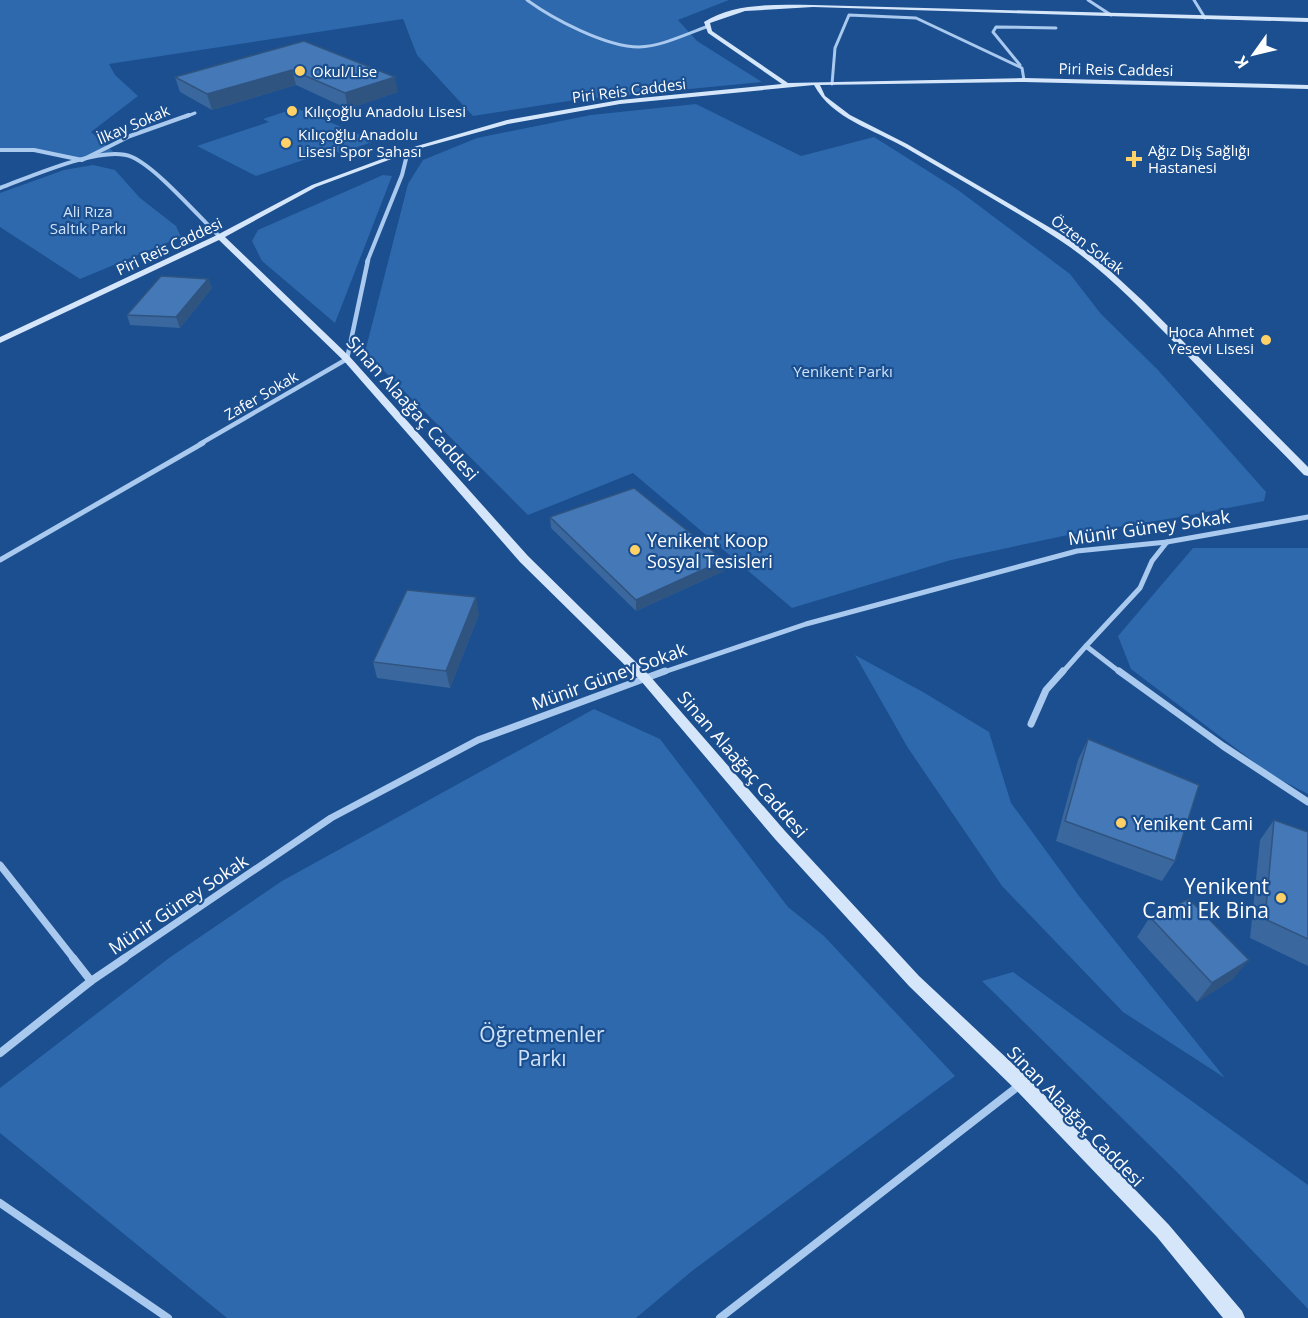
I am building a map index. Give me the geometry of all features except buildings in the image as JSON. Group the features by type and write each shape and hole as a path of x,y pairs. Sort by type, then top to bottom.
{"street":[{"path":"527,0 540,11 630,46 660,43 706,27"},
{"path":"1088,0 1111,15"},
{"path":"1194,0 1205,18"},
{"path":"706,27 707,22 726,14 813,6 1308,20"},
{"path":"832,84 831,60 843,24 849,15 916,18 1022,68"},
{"path":"706,27 787,85"},
{"path":"1024,80 1022,68 993,32 996,27 1056,28"},
{"name":"Piri Reis Caddesi","path":"0,340 220,237 314,186 408,151 507,122 620,102 787,85 1024,80 1308,87"},
{"name":"Özten Sokak","path":"816,84 823,98 848,116 905,145 994,197 1063,239 1103,269 1141,304 1308,473"},
{"name":"İlkay Sokak","path":"0,188 82,160 130,136 195,113"},
{"path":"0,150 34,150 82,160"},
{"path":"347,359 364,267 402,175 408,151"},
{"name":"İlkay Sokak","path":"82,160 117,155 131,156 147,168 220,237"},
{"name":"Sinan Alaağaç Caddesi","path":"220,237 347,359 524,559 645,678 780,835 914,981 1022,1084 1163,1231 1235,1318"},
{"name":"Zafer Sokak","path":"0,560 347,359"},
{"name":"Münir Güney Sokak","path":"0,1053 91,981 331,818 478,740 645,678 806,624 1077,551 1167,542 1308,517"},
{"path":"1031,724 1046,690 1140,588 1152,561 1167,542"},
{"path":"1086,646 1161,703 1269,778 1308,802"},
{"path":"0,865 91,981"},
{"path":"720,1318 1022,1084"},
{"path":"0,1203 76,1257 134,1292 168,1318"}],"green space":[{"path":"0,0 729,0 678,20 697,41 762,82 575,100 473,116 417,55 403,19 109,64 115,75 138,96 91,132 117,155 82,160 34,150 0,150"},
{"name":"Yenikent Parkı","path":"696,104 801,156 874,137 958,190 1070,274 1101,314 1158,370 1266,492 1264,501 1068,535 951,560 792,608 633,473 528,515 365,352 408,184 423,160 477,138 591,115"},
{"name":"Kılıçoğlu Anadolu Lisesi Spor Sahası","path":"296,108 375,141 340,153 333,150 256,176 197,146 269,122 263,119"},
{"name":"Ali Rıza Saltık Parkı","path":"93,165 115,170 140,198 176,226 181,237 80,279 0,227 0,193 64,170"},
{"path":"383,175 392,176 335,323 262,261 252,241 258,230"},
{"path":"1193,548 1308,548 1308,794 1271,775 1131,669 1118,636"},
{"path":"855,655 989,732 1011,803 1079,896 1225,1078 1123,1012 1002,886 908,748"},
{"name":"Öğretmenler Parkı","path":"594,709 660,739 788,907 824,936 955,1076 692,1271 636,1318 227,1318 0,1133 0,1088 169,958 282,881"},
{"path":"1013,972 1308,1185 1308,1309 1180,1175 982,981"}],"place":[{"name":"Okul/Lise","path":"300,71"},
{"name":"Kılıçoğlu Anadolu Lisesi","path":"292,111"},
{"name":"Kılıçoğlu Anadolu Lisesi Spor Sahası","path":"286,143"},
{"name":"Ağız Diş Sağlığı Hastanesi","path":"1134,159"},
{"name":"Hoca Ahmet Yesevi Lisesi","path":"1266,340"},
{"name":"Yenikent Koop Sosyal Tesisleri","path":"635,550"},
{"name":"Yenikent Cami","path":"1121,823"},
{"name":"Yenikent Cami Ek Bina","path":"1281,898"}]}
